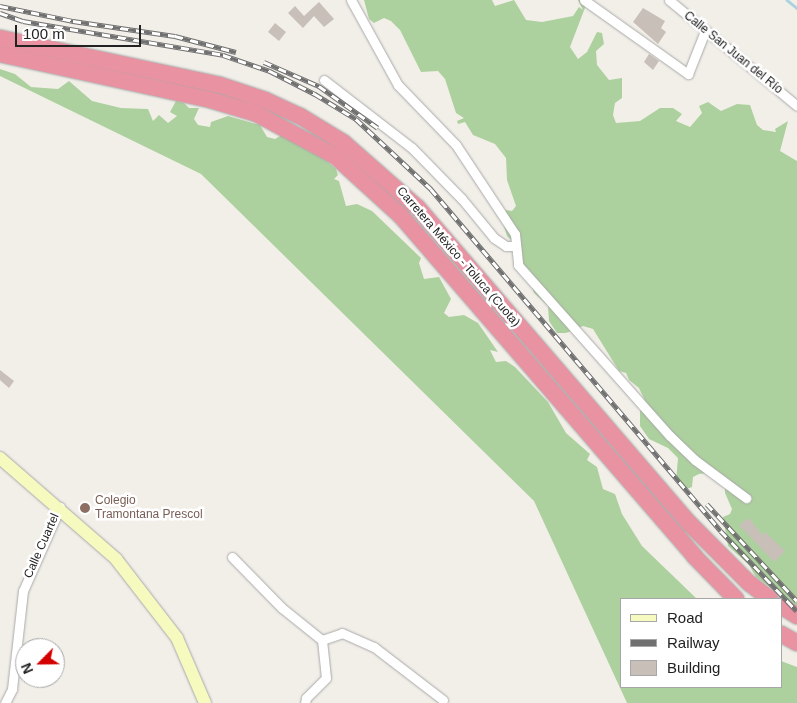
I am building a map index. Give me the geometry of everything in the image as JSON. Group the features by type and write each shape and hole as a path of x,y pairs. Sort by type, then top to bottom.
{"highway":[{"name":"Carretera México - Toluca (Cuota)","path":"0,38 220,85 265,100 300,116 344,143 418,208 689,523 748,583 769,598"},
{"name":"Carretera México - Toluca (Cuota)","path":"0,54 211,100 257,114 335,156 401,216 694,556 735,598"},
{"path":"782,607 797,616"},
{"path":"782,635 797,643"}],"street":[{"path":"351,0 398,85 456,145 504,217 517,239 514,246 518,265 656,422 696,460 746,498"},
{"path":"584,0 688,74 705,31"},
{"name":"Calle San Juan del Río","path":"669,0 797,106"},
{"path":"324,80 412,148 451,187 494,238 506,246 514,246"},
{"path":"0,458 60,507 116,559 168,623 205,703"},
{"name":"Calle Cuartel","path":"5,703 12,689 23,591 60,507"},
{"path":"232,557 282,608 322,640 326,678 306,698 305,703"},
{"path":"322,640 342,633 374,647 443,700"}],"green space":[{"path":"364,0 492,0 495,6 514,0 526,20 542,22 573,16 579,7 583,10 578,0 588,0 570,47 578,59 587,52 597,32 602,33 604,44 596,51 597,65 609,80 622,78 622,98 615,103 613,115 616,123 640,121 660,108 673,108 682,114 676,121 690,127 702,113 699,106 708,102 721,111 737,104 750,105 757,125 763,130 776,132 775,129 788,121 780,151 797,161 797,607 756,577 749,565 728,546 723,517 730,514 732,509 725,493 725,481 715,481 707,473 699,474 693,477 692,487 684,490 676,481 678,458 668,448 649,439 640,426 640,411 647,405 639,388 629,380 626,373 619,371 593,329 583,326 566,333 557,333 549,321 548,306 534,293 516,245 507,236 502,220 506,210 512,211 516,206 507,180 506,158 495,144 473,135 465,122 458,124 457,121 464,118 456,113 445,79 438,71 421,72 400,30 391,21 384,18 374,23 369,19"},
{"path":"0,69 15,74 31,87 58,89 69,81 92,101 121,108 148,109 153,121 159,115 168,123 177,116 170,112 176,101 184,103 189,108 199,108 194,119 198,125 210,127 211,122 228,116 260,125 267,137 275,139 282,135 314,150 336,169 338,175 334,179 339,181 346,206 357,204 372,211 421,258 419,263 424,279 439,277 451,299 444,313 449,317 464,315 478,323 498,352 490,350 496,362 506,361 515,367 548,402 566,433 590,454 587,460 597,467 603,489 615,494 622,514 642,546 696,598 620,598 620,688 534,501 201,174 0,76"},
{"path":"782,661 797,667 797,703 627,703 620,688 782,688"}],"building":[{"path":"319,2 334,19 324,27 314,16 303,28 288,13 295,6 304,16"},
{"path":"643,8 665,21 661,28 666,32 658,44 633,22"},
{"path":"275,23 286,32 279,41 268,32"},
{"path":"649,54 659,61 653,70 644,62"},
{"path":"0,370 14,381 9,388 0,380"},
{"path":"749,518 762,535 765,532 785,551 774,562 739,525"}],"waterway":[{"path":"787,0 797,8"}],"railway":[{"path":"0,6 73,21 175,36 236,52"},
{"path":"0,13 23,21 223,55 270,71 315,94 356,119 431,189 721,531 797,611"},
{"path":"264,62 319,86 378,128"},
{"path":"707,504 797,601"}],"place":[{"name":"Colegio Tramontana Prescol","path":"85,508"}]}
